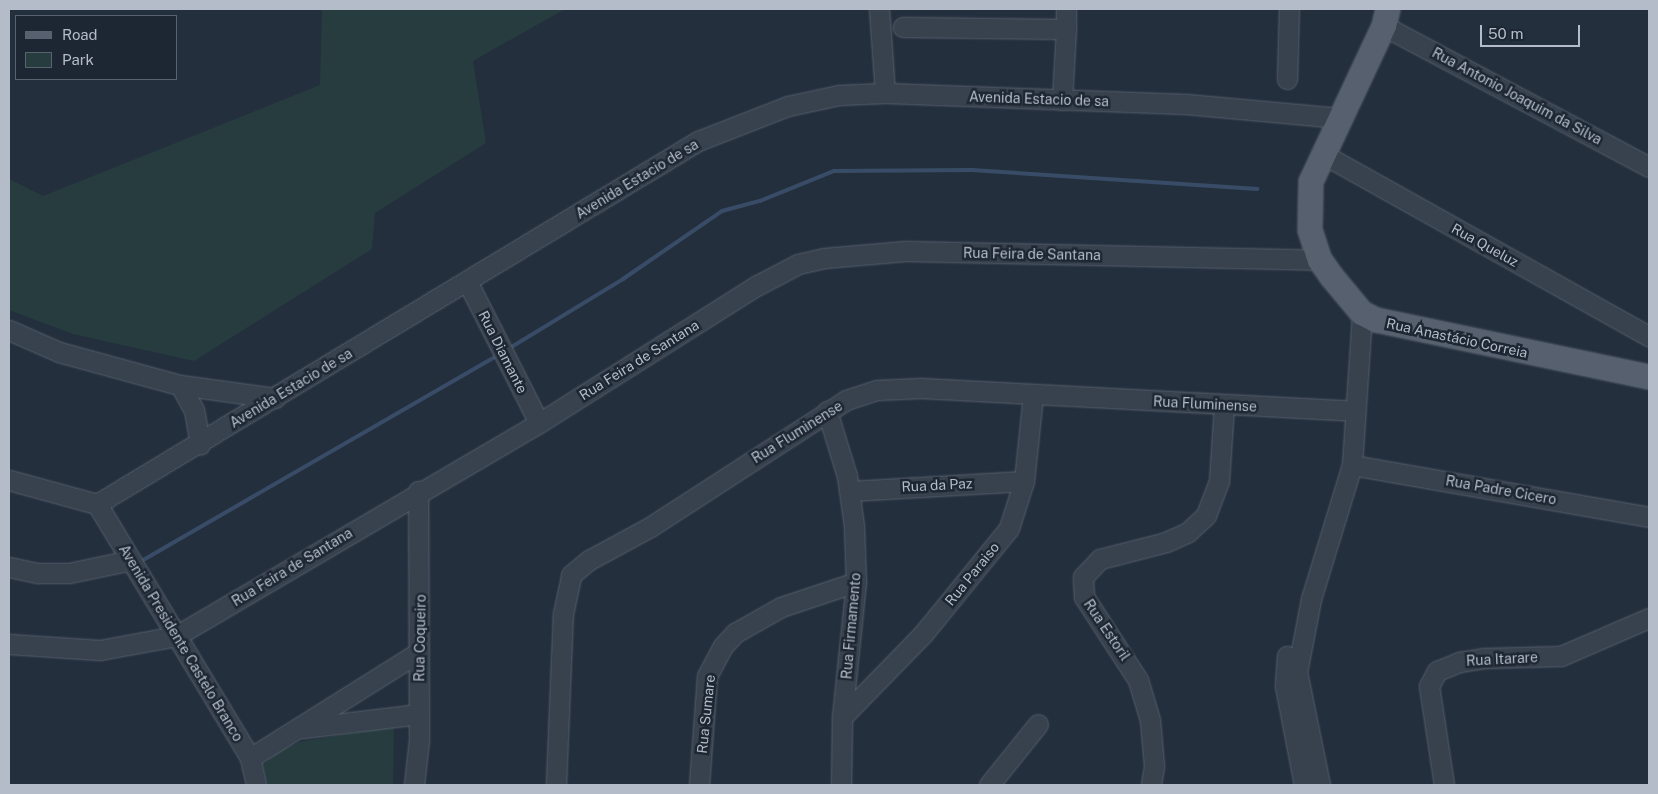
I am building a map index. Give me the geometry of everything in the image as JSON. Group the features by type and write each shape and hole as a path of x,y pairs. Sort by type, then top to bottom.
{"main road":[{"path":"1362,313 1320,260 1310,230 1308,207 1311,182 1321,153 1340,118 1386,17"},
{"name":"Rua Anastácio Correia","path":"1362,313 1406,329 1649,377"}],"street":[{"path":"879,9 885,93"},
{"path":"1062,100 1066,9"},
{"path":"1287,79 1288,9"},
{"name":"Rua Antonio Joaquim da Silva","path":"1386,17 1649,167"},
{"path":"903,28 1066,30"},
{"name":"Avenida Estacio de sa","path":"97,504 200,444 698,141 788,106 839,96 885,93 1205,106 1340,118"},
{"name":"Rua Queluz","path":"1321,153 1649,336"},
{"name":"Rua Feira de Santana","path":"9,644 100,650 176,636 418,491 539,423 756,286 798,264 824,258 906,251 1320,260"},
{"name":"Rua Diamante","path":"467,281 539,423"},
{"path":"1320,785 1298,672 1304,625 1352,466 1354,411 1362,313"},
{"path":"9,330 59,352 180,385 275,398"},
{"path":"180,385 194,410 200,444"},
{"name":"Rua Fluminense","path":"556,785 563,614 571,575 589,560 650,527 827,411 861,394 890,389 1354,411"},
{"name":"Rua Paraiso","path":"842,717 890,671 989,555 1014,517 1024,481 1033,396"},
{"name":"Rua Estoril","path":"1151,785 1154,766 1150,720 1141,688 1123,653 1084,597 1083,577 1100,559 1166,542 1188,532 1206,515 1219,480 1224,405"},
{"name":"Rua Firmamento","path":"827,411 851,491 856,582 842,717 841,785"},
{"name":"Rua Padre Cicero","path":"1352,466 1649,517"},
{"path":"9,480 97,504"},
{"name":"Rua da Paz","path":"851,491 1024,481"},
{"name":"Rua Coqueiro","path":"414,785 419,714 418,491"},
{"name":"Avenida Presidente Castelo Branco","path":"97,504 250,758 256,785"},
{"path":"1304,785 1288,709 1285,663 1302,590 1333,532"},
{"path":"9,567 38,573 68,572 131,560"},
{"name":"Rua Sumare","path":"700,785 707,676 723,646 735,633 781,607 856,582"},
{"name":"Rua Itarare","path":"1444,785 1429,686 1437,671 1459,662 1484,658 1561,656 1649,618"},
{"path":"250,758 419,652"},
{"path":"299,729 419,714"},
{"path":"989,785 1038,724"}],"green space":[{"path":"322,9 565,9 473,61 486,143 375,213 372,249 194,361 73,334 9,310 9,179 43,196 320,85"},
{"path":"394,726 393,785 268,785 263,765 278,752 299,742"}],"waterway":[{"path":"508,349 623,279 722,211 760,201 834,171 972,170 1257,189"},
{"path":"138,563 498,355"}]}
